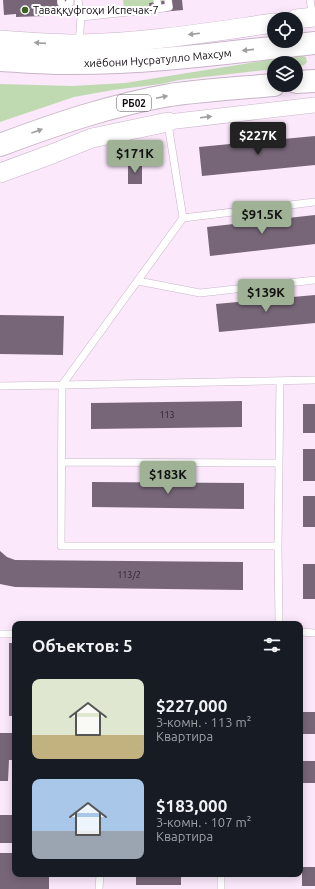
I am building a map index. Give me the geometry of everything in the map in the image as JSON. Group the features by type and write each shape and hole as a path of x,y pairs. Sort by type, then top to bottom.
{"highway":[{"name":"хиёбони Нусратулло Махсум","path":"0,60 64,63 110,62 188,57 315,43"},
{"path":"303,81 315,80"},
{"name":"РБ02","path":"0,145 54,125 134,103 171,95 267,86"}],"street":[{"path":"0,40 79,44 117,42 198,34 267,23"},
{"path":"0,173 92,138 168,122 315,105"}],"lane":[{"path":"61,0 61,3 65,6 70,3 70,0 78,0 81,17 79,44"},
{"path":"157,0 158,9"},
{"path":"81,17 169,7 168,0"},
{"path":"168,122 183,218 62,385 61,546 278,546"},
{"path":"183,218 315,202"},
{"path":"138,281 200,293 315,280"},
{"path":"0,386 315,380"},
{"path":"279,621 278,546 280,381"},
{"path":"62,462 279,463"},
{"path":"303,632 315,633"},
{"path":"0,634 12,634"},
{"path":"99,889 100,877"},
{"path":"221,877 221,889"}],"green space":[{"path":"123,0 166,0 166,7 124,10"},
{"path":"303,56 306,57 307,62 304,65"},
{"path":"267,60 267,70 179,80 74,97 0,122 0,84 72,86 125,83"}],"building":[{"name":"Таваққуфгоҳи Испечак-7","path":"3,0 68,0 68,11 44,13 44,16 16,17 16,14 4,15"},
{"path":"182,0 183,10 150,13 149,3"},
{"path":"315,136 315,165 202,176 199,147"},
{"path":"128,163 142,163 142,184 128,184"},
{"path":"315,215 315,244 210,256 207,227"},
{"path":"315,295 315,323 219,332 216,304"},
{"path":"0,315 64,316 63,355 0,354"},
{"path":"242,401 242,427 91,429 91,403"},
{"path":"303,404 315,404 315,433 303,433"},
{"path":"303,449 315,449 315,481 303,481"},
{"path":"92,482 244,483 244,509 92,507"},
{"path":"303,496 315,496 315,527 303,527"},
{"path":"0,551 7,557 15,560 243,562 243,590 15,587 0,584"},
{"path":"303,564 315,564 315,599 303,599"},
{"path":"9,643 12,643 12,716 9,716"},
{"path":"303,712 315,712 315,734 303,734"},
{"path":"0,733 12,733 12,760 9,760 8,781 0,781"},
{"path":"303,761 315,761 315,783 303,783"},
{"path":"0,815 12,815 12,843 0,843"},
{"path":"0,853 12,853 12,877 49,877 49,889 0,889"},
{"path":"303,867 315,867 315,886 302,886"},
{"path":"136,877 181,877 181,885 136,885"}],"place":[{"name":"Таваққуфгоҳи Испечак-7","path":"25,10"}]}
